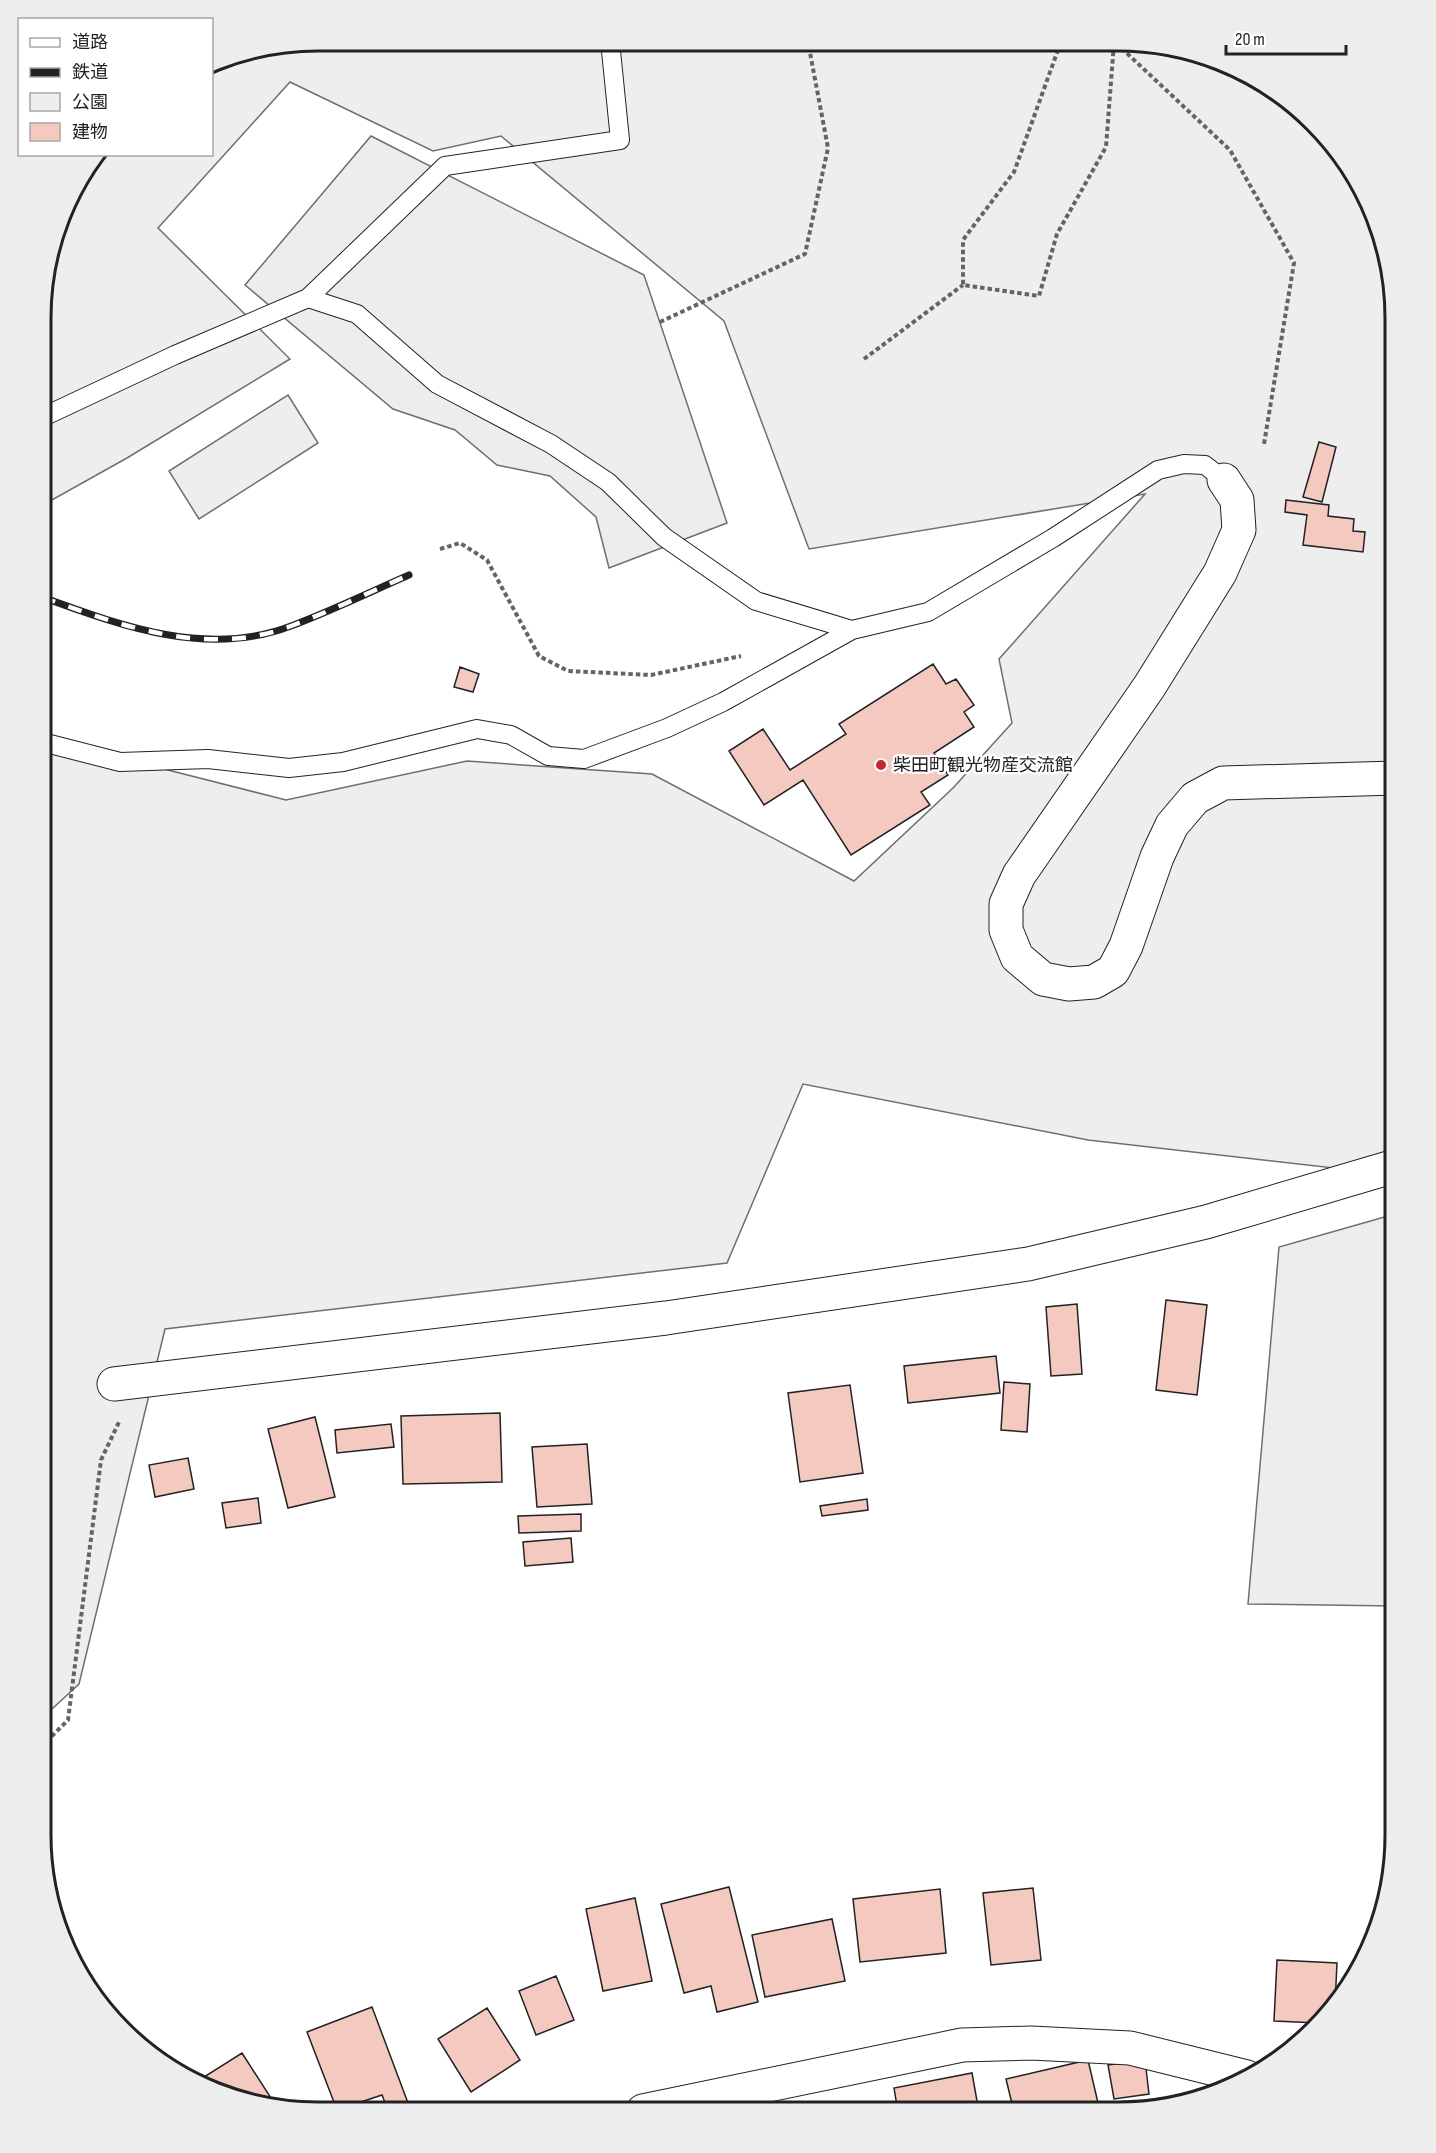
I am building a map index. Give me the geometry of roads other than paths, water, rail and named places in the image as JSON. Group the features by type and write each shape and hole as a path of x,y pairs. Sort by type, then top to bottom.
{"street":[{"path":"1224,480 1237,500 1239,530 1220,573 1149,687 1019,875 1006,904 1006,930 1017,957 1043,979 1069,984 1094,981 1113,971 1126,946 1157,856 1172,825 1195,798 1223,783 1385,778"},
{"path":"114,1384 666,1318 1028,1264 1206,1222 1385,1169"},
{"path":"686,2102 962,2045 1031,2043 1130,2048 1236,2074"}],"lane":[{"path":"51,413 175,355 308,298 445,166 620,140 611,51"},
{"path":"308,298 357,314 437,384 551,444 608,482 664,537 756,601 852,630"},
{"path":"51,744 120,762 208,759 289,768 343,762 477,729 511,735 548,756 584,759 668,728 723,702 852,630 928,612 1053,538 1158,470 1184,464 1205,465 1224,480"}],"railway":[{"path":"51,600 103,618 165,634 196,639 228,639 259,635 291,626 409,575"}],"place":[{"name":"柴田町観光物産交流館","path":"881,765"}]}
